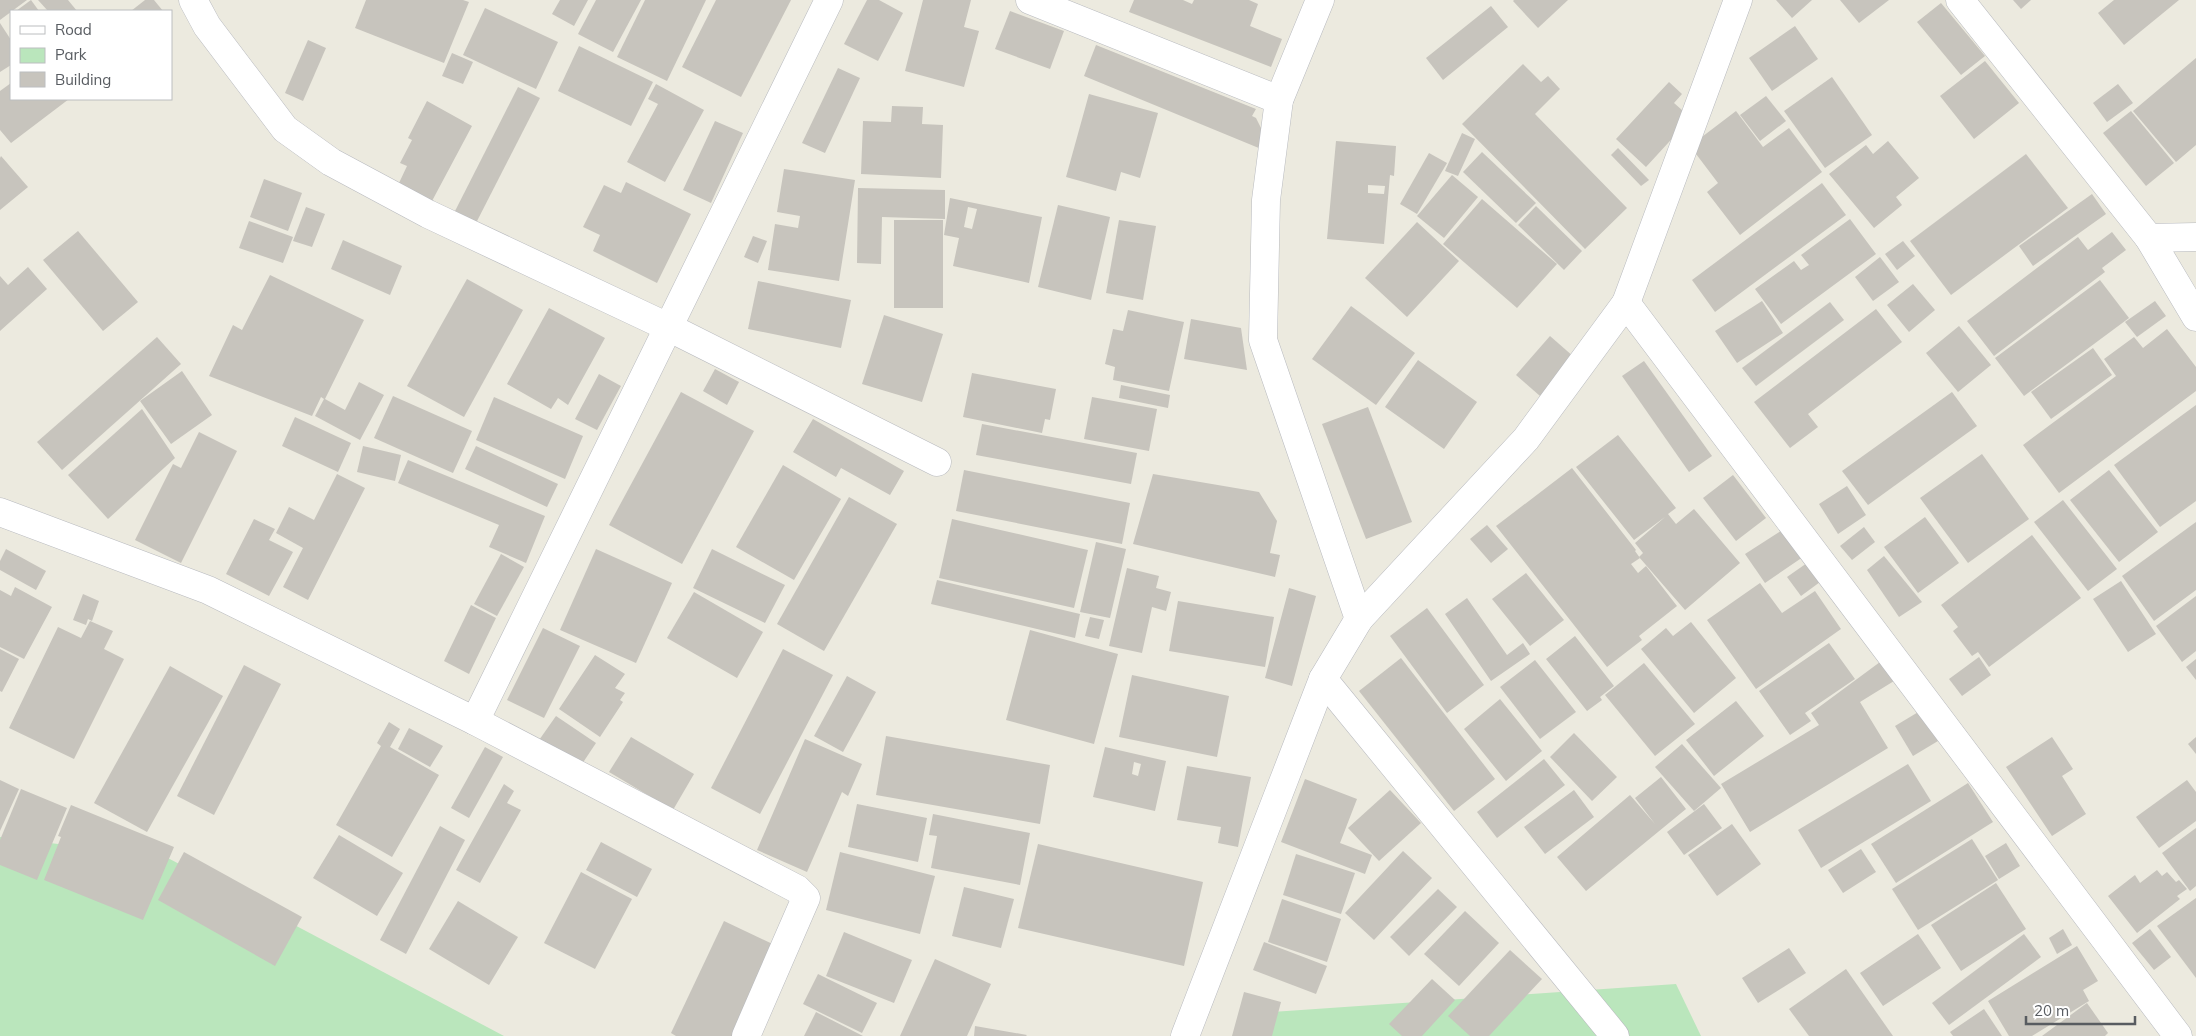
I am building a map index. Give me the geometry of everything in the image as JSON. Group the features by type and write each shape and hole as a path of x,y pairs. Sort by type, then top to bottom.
{"street":[{"path":"193,0 207,26 285,129 331,162 428,214 668,327 937,462"},
{"path":"475,720 639,390 668,327 829,0"},
{"path":"1030,0 1279,100"},
{"path":"1320,0 1279,100 1266,200 1263,340 1359,619"},
{"path":"1185,1036 1323,679 1359,619 1526,439 1626,303 1738,0"},
{"path":"1960,0 2149,238 2196,317"},
{"path":"2149,238 2196,238"},
{"path":"1626,303 2178,1036"},
{"path":"0,512 208,590 475,720 797,889 806,898 746,1036"},
{"path":"1323,679 1615,1036"}],"green space":[{"path":"0,837 166,857 504,1036 0,1036"},
{"path":"1676,984 1701,1036 1262,1036 1272,1012"}],"building":[{"path":"0,0 27,0 14,10 10,10 10,13 0,20"},
{"path":"31,0 38,10 17,10"},
{"path":"38,0 68,0 76,10 47,10"},
{"path":"145,0 154,0 162,10 132,10"},
{"path":"366,0 463,0 469,2 444,63 355,28"},
{"path":"560,0 588,0 574,26 552,14"},
{"path":"596,0 641,0 613,52 578,34"},
{"path":"645,0 706,0 667,81 617,57"},
{"path":"716,0 791,0 741,97 682,67"},
{"path":"867,0 879,0 903,13 878,61 844,44"},
{"path":"923,0 971,0 964,27 979,31 964,87 905,71"},
{"path":"1134,0 1183,0 1192,4 1194,0 1249,0 1258,4 1250,26 1282,39 1271,67 1129,12"},
{"path":"1514,0 1568,0 1538,28 1513,1"},
{"path":"1776,0 1812,0 1792,18"},
{"path":"1840,0 1889,0 1859,23"},
{"path":"2013,0 2031,0 2021,9"},
{"path":"2114,0 2179,0 2124,45 2098,13"},
{"path":"1941,3 1985,56 1961,75 1917,22"},
{"path":"1491,6 1508,27 1443,80 1426,58"},
{"path":"485,8 558,42 536,89 463,55"},
{"path":"1010,11 1064,31 1050,69 995,49"},
{"path":"0,23 10,38 10,66 0,72"},
{"path":"1795,26 1818,59 1772,91 1749,58"},
{"path":"308,40 326,48 303,101 285,93"},
{"path":"1096,45 1256,109 1252,116 1256,118 1268,142 1266,151 1084,76"},
{"path":"579,46 653,82 631,126 558,91"},
{"path":"452,53 473,62 463,84 442,76"},
{"path":"2196,58 2196,145 2176,162 2133,111"},
{"path":"1985,61 2019,103 1974,139 1940,96"},
{"path":"1523,64 1541,82 1548,76 1560,89 1535,114 1627,208 1585,249 1462,124"},
{"path":"838,68 860,78 825,153 802,143"},
{"path":"1832,77 1872,135 1825,168 1784,111"},
{"path":"1669,82 1682,94 1674,103 1691,118 1646,167 1616,139"},
{"path":"10,84 10,100 68,100 11,143 0,130 0,91"},
{"path":"656,84 704,110 665,182 627,162 658,104 648,99"},
{"path":"2118,84 2133,103 2107,122 2093,103"},
{"path":"518,87 540,98 475,225 454,213"},
{"path":"1089,94 1158,113 1140,178 1121,172 1116,191 1066,177"},
{"path":"1766,96 1786,121 1760,141 1740,115"},
{"path":"427,101 472,126 432,201 399,183 407,166 400,163 412,140 408,138"},
{"path":"892,106 923,107 922,124 943,125 941,178 861,174 863,121 891,122"},
{"path":"1736,111 1763,147 1789,128 1822,172 1740,235 1707,192 1718,183 1690,146"},
{"path":"2131,111 2174,163 2146,186 2103,133"},
{"path":"715,121 743,133 711,203 683,190"},
{"path":"1462,133 1475,139 1458,176 1445,171"},
{"path":"1336,141 1396,146 1394,176 1390,175 1384,244 1327,239","holes":["1368,185 1385,186 1384,194 1368,193"]},
{"path":"1888,141 1919,178 1896,197 1902,205 1874,228 1829,174 1866,145 1873,154"},
{"path":"1618,148 1649,180 1641,186 1611,155"},
{"path":"1482,152 1536,203 1516,223 1463,172"},
{"path":"1429,153 1447,163 1417,214 1400,204"},
{"path":"2026,154 2068,208 1951,295 1910,241"},
{"path":"1,156 28,187 0,210 0,158"},
{"path":"784,169 855,180 839,281 768,270 775,224 798,228 800,216 777,212"},
{"path":"1452,175 1478,197 1444,238 1417,216"},
{"path":"264,179 302,193 288,231 250,217"},
{"path":"626,182 691,214 657,283 593,251 600,235 583,227 604,185 621,193"},
{"path":"1822,183 1846,215 1715,312 1692,280"},
{"path":"858,188 945,190 945,219 882,217 881,264 857,263"},
{"path":"2092,194 2106,214 2033,266 2019,246"},
{"path":"950,198 1042,217 1029,283 953,266 959,238 944,235","holes":["968,207 977,209 972,229 964,227"]},
{"path":"1482,199 1557,264 1517,308 1443,244"},
{"path":"1058,205 1110,217 1091,300 1038,287"},
{"path":"1536,206 1582,251 1564,270 1518,225"},
{"path":"306,207 325,214 312,247 293,241"},
{"path":"1850,219 1876,254 1781,324 1755,289 1794,261 1801,270 1809,265 1801,255"},
{"path":"894,220 943,220 943,308 894,308"},
{"path":"1119,220 1156,226 1143,300 1106,293"},
{"path":"249,221 293,237 283,263 239,248"},
{"path":"1417,222 1459,261 1407,317 1365,278"},
{"path":"78,231 138,302 103,331 43,260"},
{"path":"2112,232 2126,250 2102,268 2105,272 1994,356 1967,321 2078,237 2088,250"},
{"path":"753,236 767,241 758,263 744,257"},
{"path":"343,240 402,266 390,295 331,269"},
{"path":"1903,241 1915,256 1897,270 1885,254"},
{"path":"1880,257 1899,282 1873,301 1855,277"},
{"path":"28,267 47,289 0,331 0,276 8,285"},
{"path":"270,275 364,320 325,399 345,410 359,382 384,395 360,440 315,416 324,399 321,397 312,416 209,376 233,325 242,330"},
{"path":"467,279 523,310 464,417 407,386"},
{"path":"2100,280 2129,318 2024,396 1995,358"},
{"path":"758,281 851,300 841,348 748,329"},
{"path":"1913,284 1935,310 1909,332 1887,305"},
{"path":"1762,301 1783,333 1737,363 1715,331"},
{"path":"2155,301 2166,316 2137,337 2125,322"},
{"path":"1830,302 1844,320 1756,386 1742,368"},
{"path":"1351,306 1415,353 1376,405 1312,359"},
{"path":"549,308 605,338 568,405 558,398 551,409 507,384"},
{"path":"1876,309 1902,342 1808,414 1818,427 1790,448 1754,402"},
{"path":"1128,310 1184,322 1169,391 1113,380 1115,367 1105,364 1113,329 1123,331"},
{"path":"884,315 943,334 922,402 862,384"},
{"path":"1191,319 1241,328 1247,370 1184,359"},
{"path":"1959,326 1991,365 1958,392 1926,353"},
{"path":"2167,329 2196,367 2196,391 2059,493 2023,445 2116,376 2104,359 2134,337 2143,348"},
{"path":"1550,336 1574,357 1540,396 1516,375"},
{"path":"157,337 181,364 62,470 37,442"},
{"path":"2093,348 2112,375 2051,419 2031,392"},
{"path":"1418,360 1477,402 1444,449 1385,407"},
{"path":"1644,361 1712,456 1689,472 1622,376"},
{"path":"715,369 739,382 727,405 703,391"},
{"path":"182,371 212,415 171,444 140,401"},
{"path":"972,373 1056,389 1050,420 1045,419 1042,433 963,417"},
{"path":"599,374 621,386 597,430 575,419"},
{"path":"1121,385 1170,395 1168,408 1119,398"},
{"path":"681,392 754,431 682,564 609,525"},
{"path":"1952,392 1977,426 1868,505 1842,471"},
{"path":"393,396 472,431 453,473 374,438"},
{"path":"494,397 583,436 565,479 476,440"},
{"path":"1092,397 1157,409 1149,451 1084,439"},
{"path":"2196,405 2196,501 2160,527 2114,465"},
{"path":"1368,407 1412,522 1366,539 1322,424"},
{"path":"142,409 175,458 108,519 68,475"},
{"path":"295,417 351,443 338,472 282,446"},
{"path":"813,419 904,471 890,495 841,468 836,477 793,452"},
{"path":"982,424 1137,453 1131,484 976,455"},
{"path":"199,432 237,451 181,563 135,540 173,464 181,468"},
{"path":"1618,435 1676,508 1668,514 1676,524 1694,509 1740,563 1685,610 1639,557 1643,553 1635,543 1665,517 1634,540 1576,467"},
{"path":"363,446 401,455 395,481 357,472"},
{"path":"476,446 558,484 547,507 465,469"},
{"path":"1982,454 2029,519 1968,563 1920,498"},
{"path":"408,460 545,516 526,563 489,547 499,525 398,483"},
{"path":"783,465 841,499 794,580 736,547"},
{"path":"1572,468 1636,550 1640,558 1631,564 1638,573 1646,566 1677,606 1639,636 1642,640 1607,667 1496,526"},
{"path":"964,470 1130,503 1122,544 956,511"},
{"path":"2109,470 2158,532 2119,562 2070,500"},
{"path":"337,474 365,488 308,600 283,587 303,548 276,533 289,507 314,520"},
{"path":"1153,474 1259,492 1277,521 1270,553 1280,555 1275,577 1133,544"},
{"path":"1733,475 1766,518 1736,541 1703,498"},
{"path":"1847,486 1866,515 1838,534 1819,504"},
{"path":"849,497 897,524 824,651 777,624"},
{"path":"2063,500 2117,569 2088,591 2034,522"},
{"path":"1925,517 1959,563 1918,593 1884,547"},
{"path":"254,519 275,529 269,540 293,552 269,596 226,574"},
{"path":"952,519 1088,550 1074,608 939,578"},
{"path":"2196,522 2196,590 2154,621 2122,576"},
{"path":"1487,525 1508,549 1491,563 1470,539"},
{"path":"1864,527 1875,542 1852,560 1840,546"},
{"path":"1784,529 1803,557 1765,583 1745,554"},
{"path":"2032,535 2081,598 1989,667 1978,652 1972,656 1953,631 1958,627 1941,605"},
{"path":"1096,542 1126,549 1110,618 1080,612"},
{"path":"6,549 46,571 36,590 0,570 0,561"},
{"path":"596,549 672,583 636,663 560,630"},
{"path":"712,549 785,585 765,623 693,588"},
{"path":"501,554 524,567 497,616 474,604"},
{"path":"1884,556 1922,602 1899,617 1867,570"},
{"path":"1807,563 1820,582 1801,596 1787,577"},
{"path":"1127,568 1159,576 1156,588 1171,592 1166,611 1152,607 1142,653 1109,646"},
{"path":"1526,573 1564,620 1530,646 1492,599"},
{"path":"937,580 1080,614 1075,638 931,604"},
{"path":"2121,581 2156,634 2128,652 2093,599"},
{"path":"1760,583 1782,613 1815,591 1841,629 1756,689 1707,620"},
{"path":"15,587 52,607 24,659 0,647 0,590 11,596"},
{"path":"1289,588 1316,596 1292,686 1265,678"},
{"path":"694,592 763,632 737,678 667,638"},
{"path":"83,594 99,601 92,621 88,619 86,625 73,620"},
{"path":"2196,596 2196,651 2182,662 2156,626"},
{"path":"1467,598 1507,655 1523,643 1530,654 1491,681 1445,614"},
{"path":"1178,601 1274,617 1265,667 1169,651"},
{"path":"471,605 496,618 469,674 444,661"},
{"path":"1427,608 1484,685 1447,713 1390,636"},
{"path":"1090,617 1104,620 1099,639 1085,636"},
{"path":"90,621 113,631 104,649 124,659 74,759 9,728 58,627 81,638"},
{"path":"1691,622 1736,678 1694,713 1641,649 1666,628 1673,636"},
{"path":"543,628 580,646 544,718 507,700"},
{"path":"1030,630 1118,654 1094,744 1006,720"},
{"path":"1575,636 1614,686 1600,697 1602,700 1587,711 1546,659"},
{"path":"1829,643 1855,679 1805,713 1811,721 1790,735 1759,691"},
{"path":"0,649 19,659 2,692 0,691"},
{"path":"783,649 833,675 760,814 711,788"},
{"path":"595,655 625,674 615,688 625,693 620,700 623,702 600,737 559,709"},
{"path":"1979,657 1991,675 1962,696 1949,679"},
{"path":"1401,658 1495,779 1454,811 1359,691"},
{"path":"2196,659 2196,680 2186,667"},
{"path":"1535,660 1576,712 1540,739 1500,687"},
{"path":"1880,662 1894,681 1860,702 1888,748 1750,832 1721,784 1819,725 1811,713"},
{"path":"1644,663 1695,724 1655,756 1605,695"},
{"path":"244,665 281,684 214,815 177,796"},
{"path":"170,666 223,696 147,832 94,803"},
{"path":"1132,675 1229,696 1217,757 1119,737"},
{"path":"847,676 876,692 843,752 814,736"},
{"path":"1500,699 1542,751 1506,781 1464,729"},
{"path":"1736,701 1764,736 1714,776 1686,740"},
{"path":"1920,711 1938,741 1913,756 1895,726"},
{"path":"556,716 596,743 578,770 537,743"},
{"path":"389,722 400,729 390,747 439,775 392,857 336,825 381,746 377,743"},
{"path":"409,728 443,746 430,767 398,749"},
{"path":"1574,733 1617,777 1592,801 1550,757"},
{"path":"886,736 1050,765 1040,824 876,795"},
{"path":"631,737 694,774 673,810 609,772"},
{"path":"2052,737 2073,769 2062,776 2086,814 2052,836 2006,767"},
{"path":"2196,737 2196,754 2188,744"},
{"path":"805,739 862,764 848,796 842,792 807,872 757,850"},
{"path":"1682,744 1721,788 1694,811 1655,767"},
{"path":"485,747 503,757 469,818 451,808"},
{"path":"1105,747 1166,761 1155,811 1093,797","holes":["1134,762 1141,764 1138,776 1132,774"]},
{"path":"1544,759 1565,785 1497,838 1477,812"},
{"path":"1908,764 1931,801 1821,868 1798,830"},
{"path":"1187,766 1251,777 1238,847 1218,843 1221,827 1177,820"},
{"path":"1661,777 1686,809 1586,891 1557,857 1630,795 1655,824 1635,798"},
{"path":"1305,779 1357,799 1340,843 1372,855 1365,874 1281,842"},
{"path":"0,780 19,789 0,831"},
{"path":"2187,780 2196,792 2196,821 2159,848 2136,817"},
{"path":"1968,783 1993,822 1896,883 1871,844"},
{"path":"504,784 514,791 507,803 521,810 480,883 456,870"},
{"path":"21,789 67,808 37,880 0,865 0,840"},
{"path":"1390,790 1421,823 1379,861 1348,828"},
{"path":"1574,790 1594,817 1545,854 1524,827"},
{"path":"857,804 927,818 918,862 848,847"},
{"path":"1704,804 1722,828 1684,855 1667,832"},
{"path":"71,805 174,847 143,920 44,880 61,837 58,836"},
{"path":"933,814 1030,833 1020,885 931,868 937,836 929,835"},
{"path":"1732,824 1761,864 1717,896 1688,855"},
{"path":"440,826 465,840 406,954 380,940"},
{"path":"2196,828 2196,886 2190,891 2162,853"},
{"path":"339,835 403,873 377,916 313,878"},
{"path":"1972,839 1998,880 1918,930 1892,889"},
{"path":"601,842 652,869 637,897 586,870"},
{"path":"2006,843 2020,866 1999,879 1985,856"},
{"path":"1038,844 1203,882 1184,966 1018,928"},
{"path":"1861,849 1876,872 1843,893 1828,870"},
{"path":"1403,851 1432,878 1374,940 1345,913"},
{"path":"184,852 302,917 275,966 158,900"},
{"path":"840,852 935,876 920,934 826,910"},
{"path":"1296,854 1355,873 1341,914 1283,895"},
{"path":"2157,870 2162,876 2167,872 2176,882 2179,880 2187,889 2177,896 2180,899 2137,933 2108,896 2135,875 2140,883"},
{"path":"581,872 632,899 595,969 544,943"},
{"path":"1996,883 2026,929 1961,971 1931,925"},
{"path":"964,887 1014,899 1001,948 952,936"},
{"path":"1438,889 1457,907 1409,956 1390,937"},
{"path":"2196,898 2196,978 2157,926"},
{"path":"1282,899 1341,919 1327,962 1268,942"},
{"path":"458,901 518,937 489,985 429,949"},
{"path":"1465,911 1499,943 1459,986 1424,954"},
{"path":"724,921 779,947 736,1036 676,1036 671,1033"},
{"path":"2063,929 2072,945 2057,954 2049,938"},
{"path":"2150,929 2171,957 2154,970 2132,943"},
{"path":"844,932 912,960 894,1003 826,976"},
{"path":"1918,934 1941,968 1883,1006 1860,973"},
{"path":"2024,934 2041,957 1949,1025 1932,1003"},
{"path":"1264,942 1327,966 1316,994 1253,970"},
{"path":"2077,946 2098,981 2083,990 2089,1001 2032,1036 2009,1036 1988,1001"},
{"path":"1789,948 1806,973 1758,1003 1742,978"},
{"path":"1510,950 1542,979 1489,1036 1470,1036 1448,1016"},
{"path":"935,959 991,984 967,1036 900,1036"},
{"path":"1846,969 1893,1036 1809,1036 1789,1009"},
{"path":"818,974 877,1003 862,1033 803,1004"},
{"path":"1432,979 1455,1000 1422,1036 1402,1036 1389,1024"},
{"path":"1244,992 1281,1002 1272,1036 1232,1036"},
{"path":"2087,1003 2108,1033 2105,1036 2042,1036"},
{"path":"1984,1009 2002,1036 1953,1036 1950,1032"},
{"path":"816,1012 863,1036 804,1036"},
{"path":"975,1026 1027,1035 974,1036"}]}
